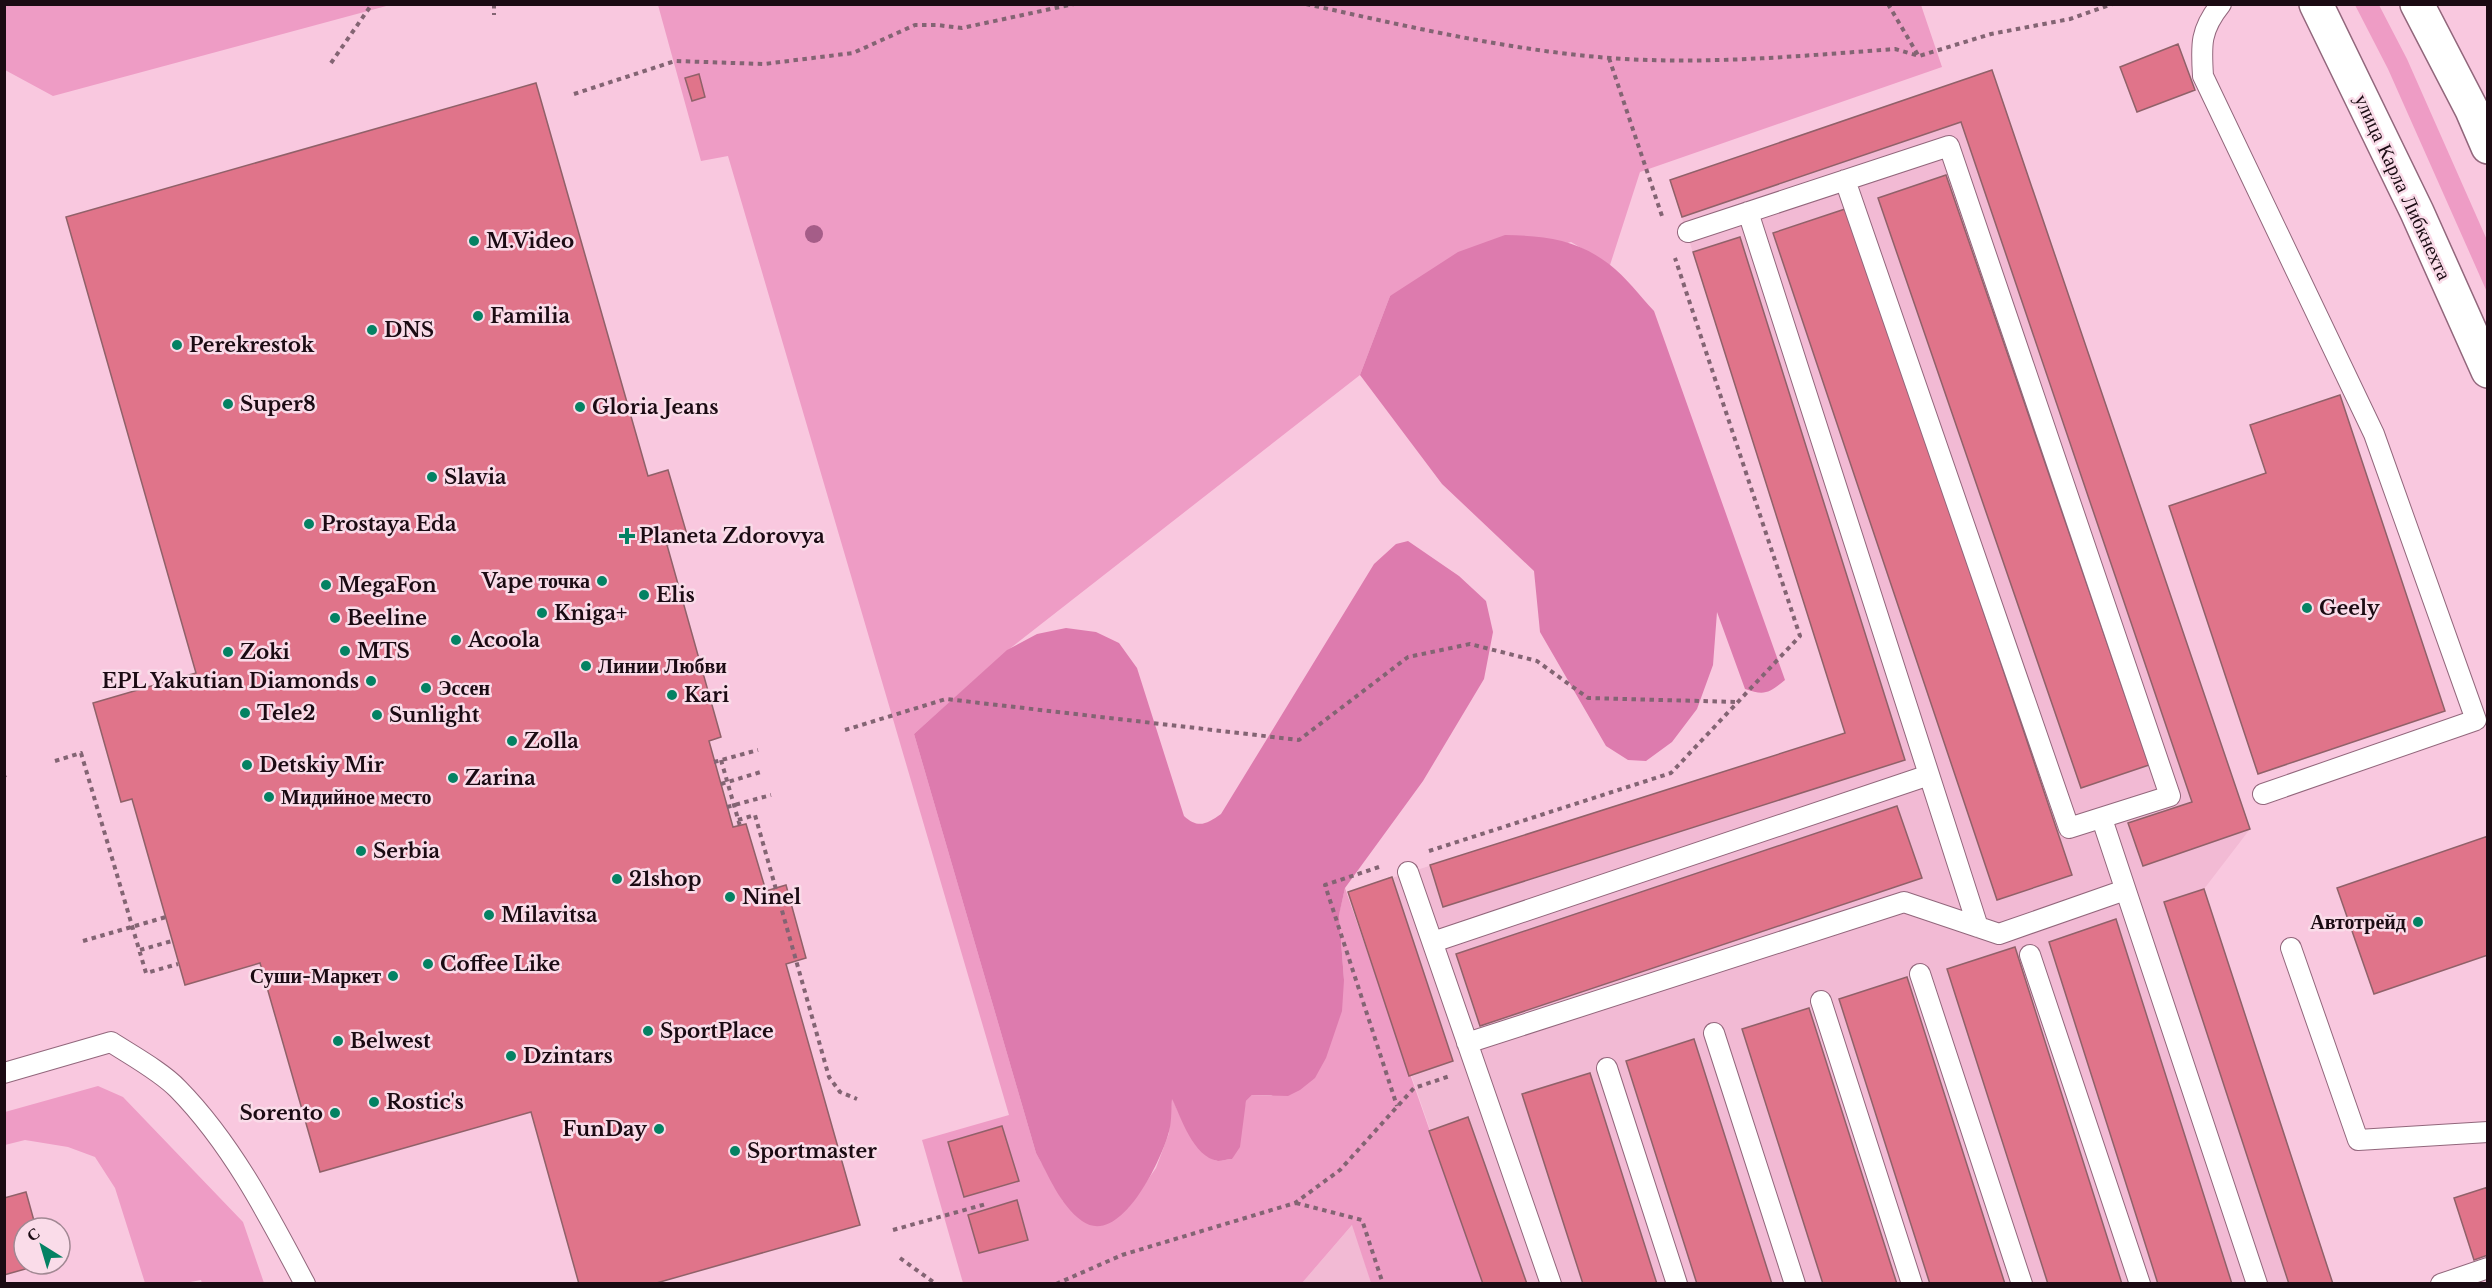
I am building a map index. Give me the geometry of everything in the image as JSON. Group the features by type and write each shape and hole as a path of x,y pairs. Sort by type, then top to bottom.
{"main road":[{"name":"улица Карла Либкнехта","path":"2316,4 2417,212 2487,371"},
{"path":"2417,4 2472,110 2487,147"}],"lane":[{"path":"2221,4 2214,13 2200,43 2203,76 2374,434 2476,720 2263,794"},
{"path":"1688,232 1845,180 1949,146 2170,796 2069,828 1845,180"},
{"path":"1748,212 1978,927"},
{"path":"1432,942 1929,775"},
{"path":"2102,819 2257,1284"},
{"path":"1408,872 1551,1284"},
{"path":"1467,1043 1904,902 1999,934 2125,890"},
{"path":"2291,948 2358,1140 2487,1132"},
{"path":"2030,956 2140,1284"},
{"path":"1920,974 2022,1284"},
{"path":"1821,1001 1912,1284"},
{"path":"1714,1033 1795,1284"},
{"path":"4,1073 111,1042 177,1087 218,1136 271,1221 304,1284"},
{"path":"1607,1068 1677,1284"},
{"path":"2441,1284 2487,1268"}],"path":[{"path":"331,63 372,4"},
{"path":"494,4 494,15"},
{"path":"574,94 675,61 764,64 853,53 915,25 962,28 1074,4"},
{"path":"1306,4 1466,38 1609,58 1728,61 1895,49 1919,56 1991,34 2070,19 2112,4"},
{"path":"1888,4 1919,56"},
{"path":"1609,58 1665,228"},
{"path":"1425,852 1671,773 1800,636 1673,251"},
{"path":"845,730 946,699 1299,740 1408,657 1470,644 1537,661 1588,698 1738,702"},
{"path":"714,762 758,750"},
{"path":"55,761 81,753 146,973 178,964"},
{"path":"721,760 739,823 755,815 829,1077 840,1092 857,1099"},
{"path":"721,784 764,771"},
{"path":"727,807 771,795"},
{"path":"1380,867 1324,885 1397,1106"},
{"path":"83,941 166,917"},
{"path":"140,950 172,940"},
{"path":"1056,1284 1122,1255 1295,1203 1340,1170 1414,1088 1476,1067"},
{"path":"1295,1203 1362,1220 1383,1284"},
{"path":"893,1230 986,1204"},
{"path":"900,1258 936,1284"}],"shaded area":[{"path":"5,4 390,5 53,96 5,70"},
{"path":"658,5 1921,5 1942,67 1640,172 1610,265 1571,242 1390,296 1360,375 1008,650 914,734 1036,1153 1063,1201 1128,1208 1156,1168 1169,1133 1172,1097 1184,1124 1204,1152 1218,1161 1232,1159 1246,1101 1252,1095 1272,1096 1344,980 1339,914 1345,888 1483,1283 1371,1283 1352,1225 1302,1283 963,1283 922,1140 1009,1115 728,156 701,161"},
{"path":"2355,5 2379,5 2407,59 2487,240 2487,292 2388,69"},
{"path":"1992,70 2250,829 2204,889 2333,1283 1483,1283 1348,892 1845,733 1670,180"},
{"path":"1505,235 1560,240 1584,249 1615,269 1654,311 1785,680 1775,688 1762,693 1745,689 1717,612 1713,665 1697,709 1672,742 1646,761 1628,760 1606,746 1540,632 1534,571 1442,484 1360,375 1390,296 1458,252"},
{"path":"1408,541 1459,576 1486,601 1493,632 1484,679 1423,781 1345,888 1339,915 1344,980 1342,1011 1326,1058 1315,1078 1300,1090 1288,1096 1252,1095 1246,1101 1240,1147 1232,1159 1218,1161 1202,1152 1189,1135 1172,1099 1170,1126 1164,1148 1136,1198 1124,1213 1110,1223 1096,1226 1082,1221 1061,1199 1036,1153 914,734 1007,650 1037,634 1066,628 1096,632 1119,643 1137,668 1184,816 1194,823 1202,824 1221,814 1374,564 1396,544"},
{"path":"98,1086 123,1097 243,1222 264,1283 202,1283 201,1280 185,1283 145,1283 115,1188 95,1157 68,1147 25,1140 5,1145 5,1112"},
{"path":"1353,1224 1371,1283 1302,1283"}],"building":[{"path":"2178,44 2195,90 2137,112 2120,67"},
{"path":"1992,70 2250,829 2143,866 2128,823 2192,802 1961,122 1682,217 1670,180"},
{"path":"699,74 705,97 692,101 685,78"},
{"name":"Эссен","path":"536,83 648,476 668,470 688,538 667,545 721,737 709,741 733,827 746,824 766,891 786,885 806,958 786,964 860,1225 653,1284 579,1284 531,1112 320,1172 260,963 185,985 132,799 121,802 93,703 196,673 66,217"},
{"path":"1946,175 2149,765 2081,788 1878,198"},
{"path":"1848,208 2072,875 1997,900 1773,233"},
{"path":"1740,237 1905,760 1443,907 1430,865 1845,733 1693,252"},
{"name":"Geely","path":"2340,395 2445,711 2258,774 2169,506 2266,473 2250,425"},
{"path":"1897,806 1922,878 1480,1026 1456,954"},
{"name":"Автотрейд","path":"2488,836 2488,955 2374,994 2337,888"},
{"path":"1392,877 1453,1061 1409,1076 1348,892"},
{"path":"2204,889 2333,1284 2289,1284 2164,902"},
{"path":"2116,919 2232,1284 2158,1284 2049,942"},
{"path":"2015,947 2122,1284 2048,1284 1947,969"},
{"path":"1907,977 2005,1284 1930,1284 1839,999"},
{"path":"1809,1008 1897,1284 1823,1284 1742,1029"},
{"path":"1694,1039 1772,1284 1697,1284 1626,1061"},
{"path":"1590,1073 1657,1284 1583,1284 1522,1094"},
{"path":"1468,1117 1527,1284 1483,1284 1429,1131"},
{"path":"1002,1126 1019,1181 964,1197 948,1142"},
{"path":"2488,1187 2488,1255 2474,1260 2454,1198"},
{"path":"26,1192 33,1216 12,1216 12,1273 4,1275 4,1198"},
{"path":"1017,1200 1028,1240 979,1253 968,1215"}],"place":[{"name":"M.Video","path":"474,241"},
{"name":"Familia","path":"478,316"},
{"name":"DNS","path":"372,330"},
{"name":"Perekrestok","path":"177,345"},
{"name":"Super8","path":"228,404"},
{"name":"Gloria Jeans","path":"580,407"},
{"name":"Slavia","path":"432,477"},
{"name":"Prostaya Eda","path":"309,524"},
{"name":"Planeta Zdorovya","path":"627,536"},
{"name":"Vape точка","path":"602,581"},
{"name":"MegaFon","path":"326,585"},
{"name":"Elis","path":"644,595"},
{"name":"Geely","path":"2307,608"},
{"name":"Kniga+","path":"542,613"},
{"name":"Beeline","path":"335,618"},
{"name":"Acoola","path":"456,640"},
{"name":"MTS","path":"345,651"},
{"name":"Zoki","path":"228,652"},
{"name":"Линии Любви","path":"586,666"},
{"name":"EPL Yakutian Diamonds","path":"371,681"},
{"name":"Эссен","path":"426,688"},
{"name":"Kari","path":"672,695"},
{"name":"Tele2","path":"245,713"},
{"name":"Sunlight","path":"377,715"},
{"name":"Zolla","path":"512,741"},
{"name":"Detskiy Mir","path":"247,765"},
{"name":"Zarina","path":"453,778"},
{"name":"Мидийное место","path":"269,797"},
{"name":"Serbia","path":"361,851"},
{"name":"21shop","path":"617,879"},
{"name":"Ninel","path":"730,897"},
{"name":"Milavitsa","path":"489,915"},
{"name":"Автотрейд","path":"2418,922"},
{"name":"Coffee Like","path":"428,964"},
{"name":"Суши-Маркет","path":"393,976"},
{"name":"SportPlace","path":"648,1031"},
{"name":"Belwest","path":"338,1041"},
{"name":"Dzintars","path":"511,1056"},
{"name":"Rostic's","path":"374,1102"},
{"name":"Sorento","path":"335,1113"},
{"name":"FunDay","path":"659,1129"},
{"name":"Sportmaster","path":"735,1151"}]}
